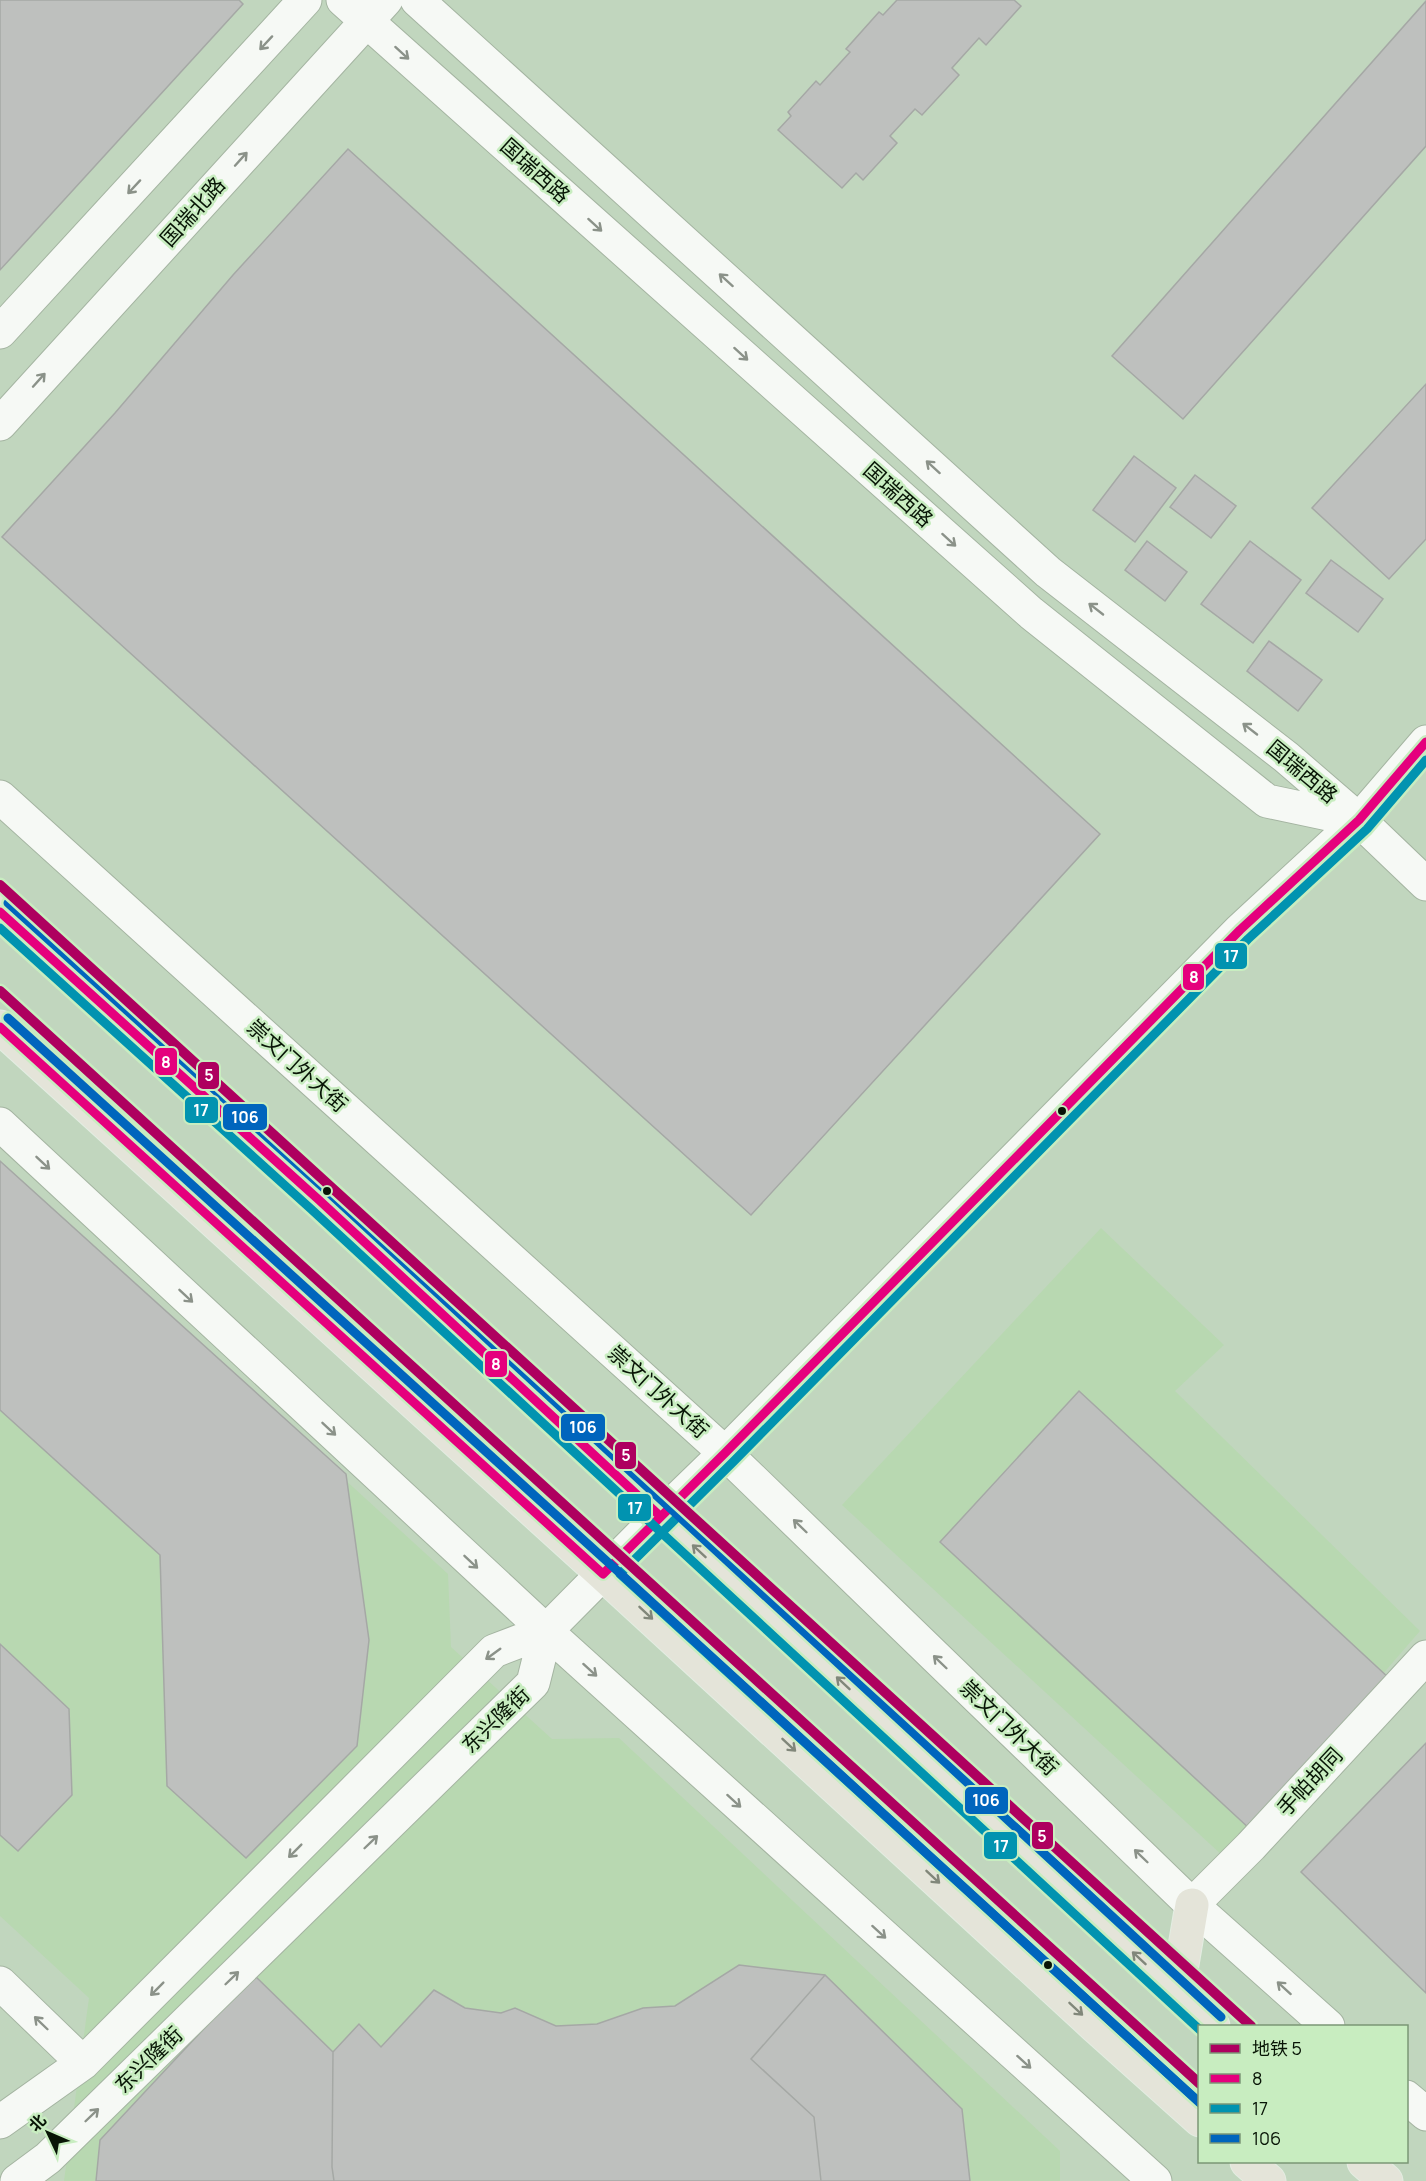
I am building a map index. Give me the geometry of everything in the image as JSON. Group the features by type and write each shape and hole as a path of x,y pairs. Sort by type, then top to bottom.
{"main road":[{"path":"0,912 319,1200 1212,2025"},
{"path":"0,1027 1198,2118"},
{"path":"1178,1994 1192,1905"},
{"path":"1248,2163 1269,2181"},
{"path":"1365,2163 1386,2181"}],"street":[{"path":"0,332 305,0"},
{"name":"国瑞西路","path":"417,0 1048,572 1286,757 1359,820"},
{"name":"国瑞西路","path":"365,7 1031,613 1267,801 1359,820"},
{"name":"国瑞北路","path":"0,424 365,7"},
{"path":"546,1631 725,1453 1240,930 1359,820 1426,742"},
{"name":"崇文门外大街","path":"0,797 725,1453 1192,1905 1327,2025"},
{"path":"1359,820 1426,884"},
{"path":"0,1124 1138,2176"},
{"name":"东兴隆街","path":"0,2122 83,2063 494,1651 546,1631"},
{"name":"东兴隆街","path":"17,2181 48,2158 533,1683 546,1631"},
{"name":"手帕胡同","path":"1192,1905 1251,1846 1426,1657"},
{"path":"0,1983 83,2063"},
{"path":"1408,2098 1426,2114"}],"shaded area":[{"path":"0,1164 448,1574 451,1647 552,1739 619,1738 1060,2151 1060,2181 64,2181 89,1998 0,1916"},
{"path":"1101,1228 1224,1345 1175,1391 1420,1631 1224,1857 842,1505"}],"building":[{"path":"0,0 239,0 243,4 0,270"},
{"path":"897,0 1014,0 1021,6 986,45 979,38 952,68 959,75 922,115 915,109 890,136 897,143 863,180 856,173 842,188 778,130 791,116 788,112 816,81 820,85 850,52 846,49 879,12 883,15"},
{"path":"1426,1 1426,146 1183,419 1112,356"},
{"path":"348,149 1100,834 751,1215 2,537 115,413 233,275"},
{"path":"1426,384 1426,539 1389,579 1312,508"},
{"path":"1134,456 1176,488 1135,542 1093,510"},
{"path":"1195,475 1236,506 1211,538 1170,507"},
{"path":"1147,541 1187,572 1165,601 1125,570"},
{"path":"1250,541 1301,580 1253,643 1201,604"},
{"path":"1331,560 1383,599 1358,632 1306,593"},
{"path":"1269,641 1322,680 1298,711 1247,671"},
{"path":"0,1161 346,1474 369,1640 357,1746 246,1858 167,1786 160,1555 0,1410"},
{"path":"1079,1391 1390,1679 1251,1830 940,1542"},
{"path":"0,1644 69,1709 72,1795 18,1851 0,1835"},
{"path":"1426,1743 1426,1993 1301,1872"},
{"path":"739,1965 825,1975 962,2109 970,2181 96,2181 100,2140 254,1975 333,2052 359,2024 381,2047 434,1990 465,2008 501,2013 515,2008 556,2026 597,2024 643,2008 675,2006"},
{"path":"254,1975 333,2052 332,2167 334,2181 96,2181 100,2140"},
{"path":"825,1975 962,2109 970,2181 821,2181 814,2117 751,2059"}],"metro line":[{"name":"5","path":"0,885 1250,2025"},
{"name":"5","path":"0,991 1198,2082"}],"transit line":[{"name":"8","path":"0,1027 603,1574 1240,930 1359,820 1426,742"},
{"name":"17","path":"1198,2101 620,1574 1248,939 1367,829 1426,760"},
{"name":"106","path":"8,903 327,1191 1221,2017"},
{"name":"8","path":"0,912 319,1200 660,1516"},
{"name":"17","path":"0,928 311,1209 1198,2028"},
{"name":"106","path":"8,1018 1198,2101"}]}
